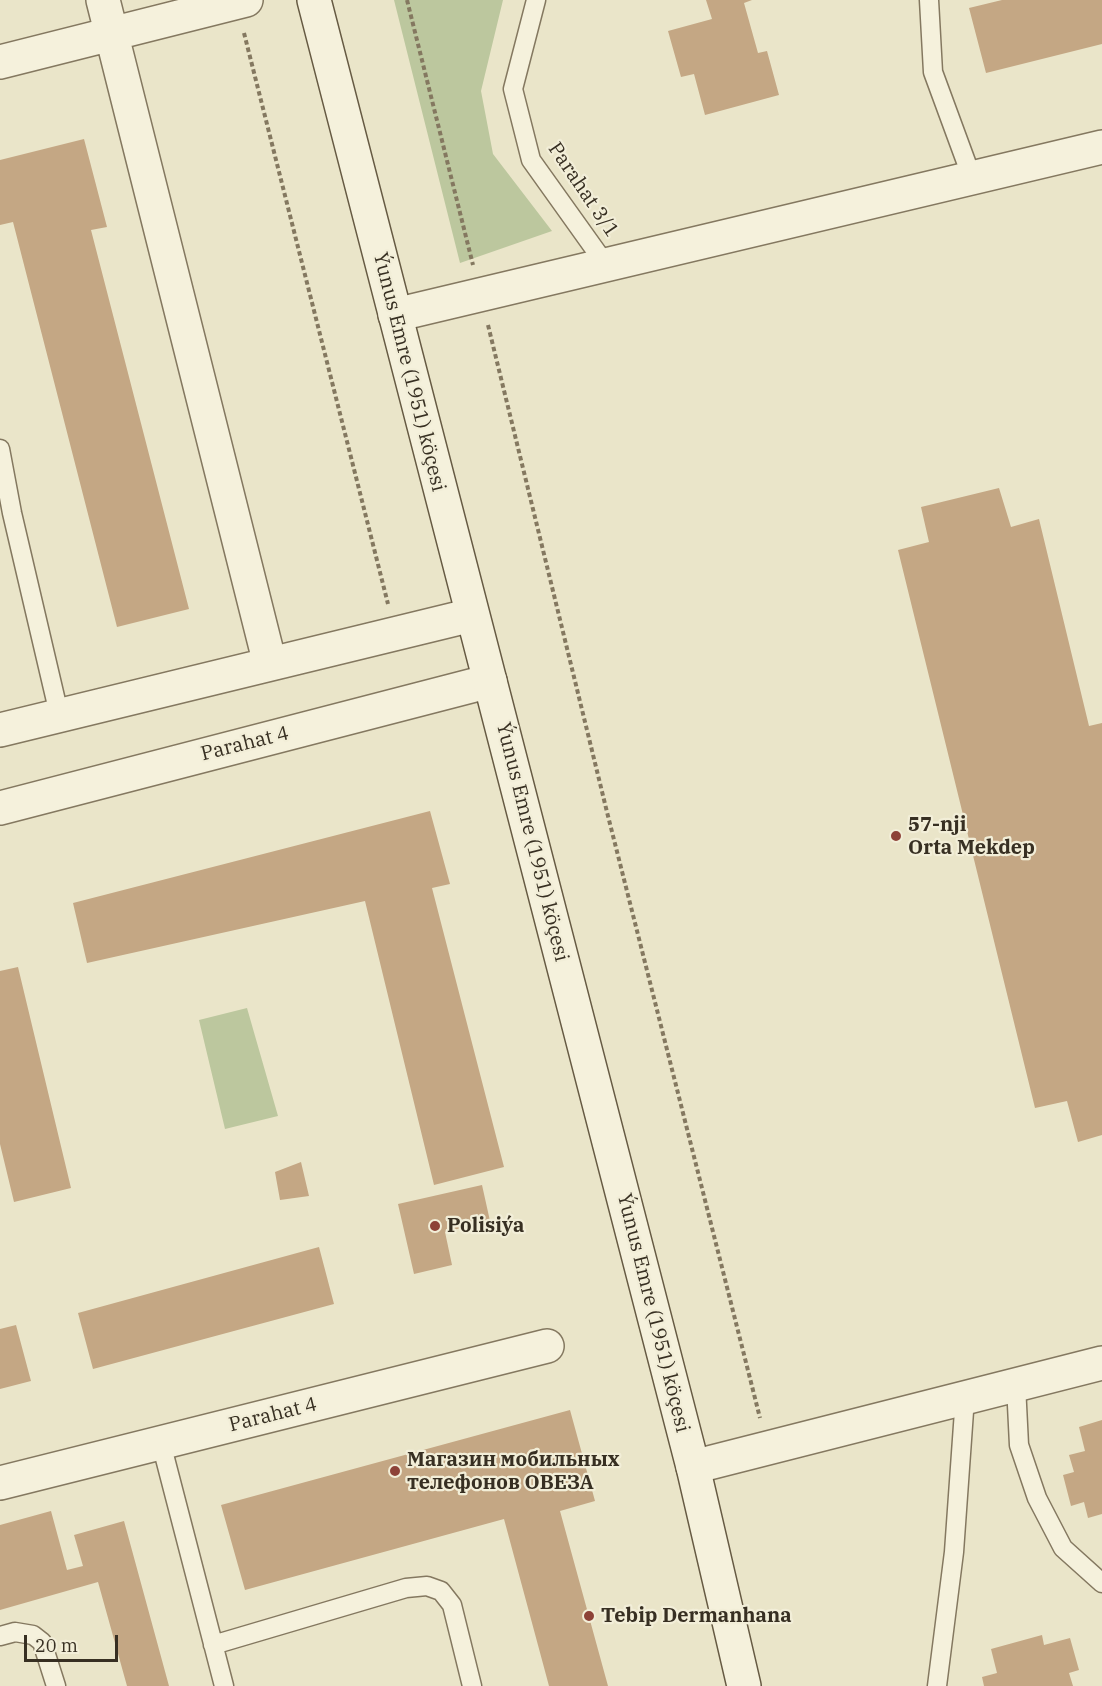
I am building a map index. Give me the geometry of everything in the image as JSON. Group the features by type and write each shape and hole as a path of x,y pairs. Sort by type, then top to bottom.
{"street":[{"path":"103,0 270,664"},
{"name":"Ýunus Emre (1951) köçesi","path":"314,0 693,1467 744,1686"},
{"path":"0,62 241,1"},
{"path":"395,315 1102,147"},
{"path":"0,730 472,615"},
{"name":"Parahat 4","path":"0,807 490,681"},
{"name":"Parahat 4","path":"0,1483 547,1346"},
{"path":"693,1467 1102,1363"}],"lane":[{"name":"Parahat 3/1","path":"536,0 513,89 531,160 606,265"},
{"path":"929,0 933,72 972,178"},
{"path":"0,449 6,514 59,714"},
{"path":"1016,1385 1019,1445 1037,1498 1063,1548 1102,1584"},
{"path":"937,1686 954,1552 966,1397"},
{"path":"161,1443 224,1686"},
{"path":"213,1645 406,1588 427,1586 441,1591 452,1605 472,1686"},
{"path":"0,1636 15,1632 24,1633 33,1635 42,1642 56,1686"}],"path":[{"path":"407,0 767,1448"},
{"path":"241,1 395,633"}],"green space":[{"path":"394,0 503,0 481,91 493,154 552,231 460,263"},
{"path":"247,1008 278,1116 225,1129 199,1020"}],"building":[{"path":"706,0 752,0 744,3 758,53 767,51 779,95 705,115 694,74 681,77 668,31 712,19"},
{"path":"1002,0 1102,0 1102,44 986,73 969,8"},
{"path":"84,139 107,227 91,230 189,609 117,627 13,222 0,225 0,160"},
{"path":"999,488 1011,527 1039,519 1089,726 1102,723 1102,1135 1078,1142 1067,1101 1035,1108 898,550 929,542 921,507"},
{"path":"430,811 450,884 432,888 504,1167 434,1185 365,901 87,963 73,903"},
{"path":"18,967 71,1188 14,1202 0,1144 0,971"},
{"path":"301,1162 309,1196 280,1200 275,1172"},
{"name":"Polisiýa","path":"482,1185 490,1221 445,1232 452,1265 414,1274 398,1204"},
{"path":"319,1247 334,1304 93,1369 78,1313"},
{"path":"16,1325 31,1381 0,1389 0,1329"},
{"path":"570,1410 595,1501 560,1511 608,1686 549,1686 504,1519 245,1590 221,1505"},
{"path":"1102,1420 1102,1514 1088,1518 1084,1502 1071,1506 1063,1475 1074,1472 1069,1455 1085,1451 1079,1427"},
{"path":"51,1511 67,1570 83,1566 74,1535 124,1521 169,1686 127,1686 98,1582 0,1610 0,1525"},
{"path":"1042,1635 1044,1645 1070,1638 1079,1670 1069,1673 1073,1686 984,1686 982,1677 997,1673 991,1649"}],"place":[{"name":"57-nji Orta Mekdep","path":"896,836"},
{"name":"Polisiýa","path":"435,1226"},
{"name":"Магазин мобильных телефонов ОВЕЗА","path":"395,1471"},
{"name":"Tebip Dermanhana","path":"589,1616"}]}
